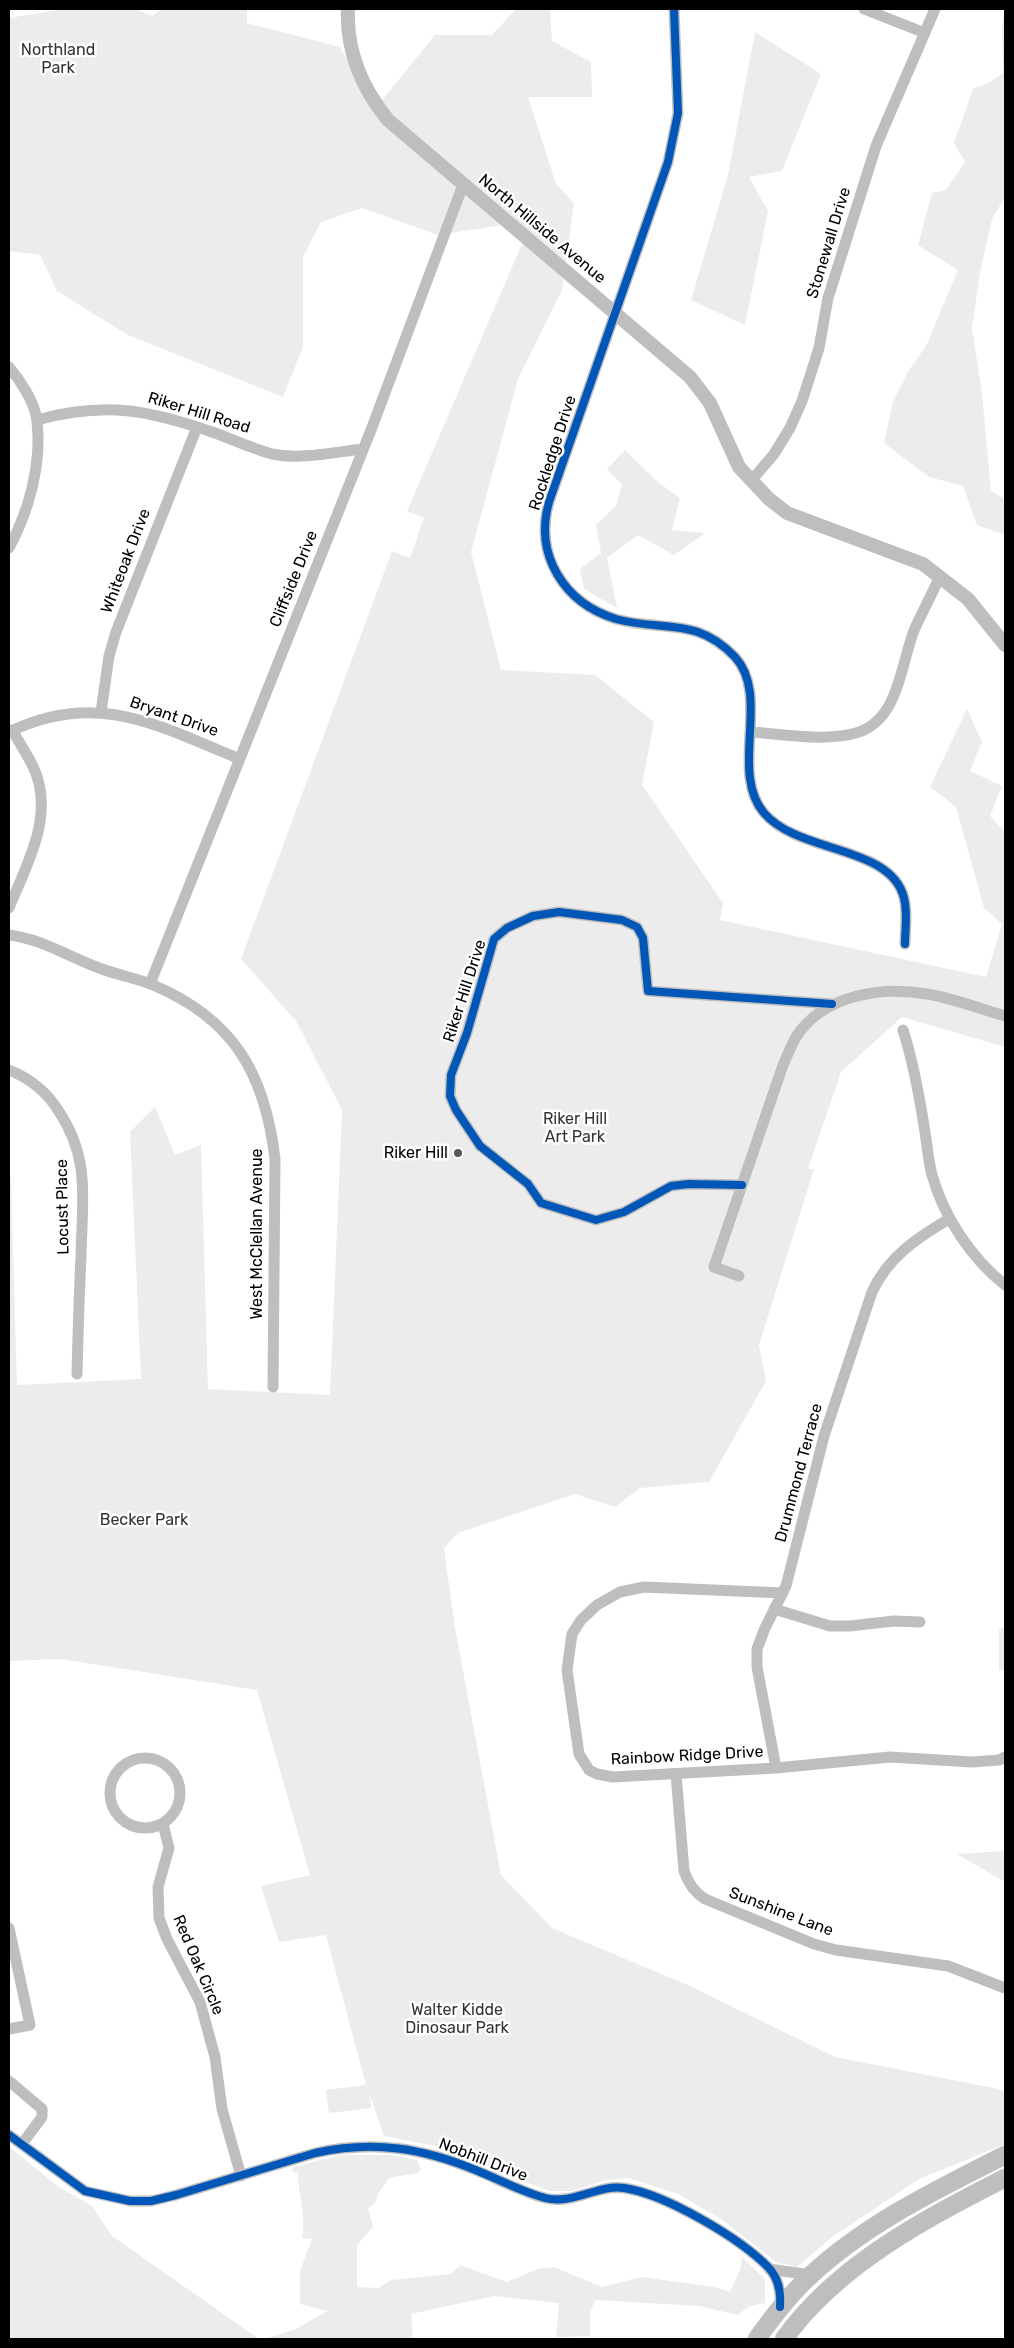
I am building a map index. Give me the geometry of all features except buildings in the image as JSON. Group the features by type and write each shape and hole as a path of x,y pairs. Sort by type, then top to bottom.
{"main road":[{"path":"757,2339 780,2307 811,2275 845,2248 928,2194 1005,2155"},
{"path":"784,2339 800,2317 856,2267 928,2218 1005,2178"}],"street":[{"name":"North Hillside Avenue","path":"348,9 351,49 355,65 369,94 394,126 690,377 710,402 739,467 769,499 787,513 891,550 923,564 968,599 1005,645"},
{"name":"Rockledge Drive","path":"674,9 678,113 668,162 546,511 545,539 548,557 566,589 580,601 617,619 671,625 696,631 716,640 745,670 749,686 752,786 757,802 764,813 786,831 809,841 878,864 890,874 899,885 904,898 905,944"},
{"path":"864,9 925,33"},
{"name":"Stonewall Drive","path":"751,481 774,454 790,428 802,402 819,348 828,298 876,146 935,9"},
{"name":"Cliffside Drive","path":"150,984 363,450 463,185"},
{"path":"9,367 28,398 37,420 38,445 30,494 23,517 9,548"},
{"name":"Riker Hill Road","path":"37,420 66,412 121,409 169,418 271,454 284,455 363,450"},
{"name":"Whiteoak Drive","path":"101,712 116,632 197,427"},
{"path":"750,732 821,737 857,732 870,727 884,715 895,693 915,629 940,576"},
{"name":"Bryant Drive","path":"10,731 52,717 80,711 101,712 138,720 166,729 240,759"},
{"path":"9,908 35,844 40,825 41,806 36,773 10,731"},
{"name":"Riker Hill Drive","path":"742,1185 689,1184 671,1186 611,1218 596,1220 540,1203 528,1184 480,1146 456,1110 450,1096 452,1075 467,1033 494,939 507,928 533,916 559,912 622,920 637,927 643,938 648,991 832,1004"},
{"name":"West McClellan Avenue","path":"9,935 41,942 100,969 150,984 188,1002 204,1012 217,1024 243,1057 256,1080 264,1102 271,1127 275,1158 273,1387"},
{"name":"Riker Hill Drive","path":"739,1276 714,1267 783,1065 796,1037 816,1016 832,1004 863,994 901,992 927,994 1005,1016"},
{"path":"903,1030 920,1103 932,1175 949,1219 975,1254 1005,1285"},
{"name":"Locust Place","path":"9,1070 25,1077 51,1099 73,1134 79,1148 83,1185 77,1374"},
{"name":"Drummond Terrace","path":"776,1768 757,1667 757,1649 783,1593 795,1555 824,1436 872,1292 880,1275 910,1244 949,1219"},
{"name":"Rainbow Ridge Drive","path":"783,1593 644,1587 620,1592 597,1604 581,1620 572,1634 567,1670 579,1754 589,1770 606,1776 676,1774 776,1768 890,1757 972,1762 999,1760 1005,1757"},
{"path":"774,1609 830,1626 850,1626 894,1621 920,1622"},
{"path":"137,1759 154,1759 169,1767 176,1775 180,1791 178,1808 172,1817 163,1824 151,1828 139,1828 127,1824 114,1809 109,1794 111,1782 117,1771 127,1763 137,1759"},
{"name":"Sunshine Lane","path":"676,1774 684,1871 688,1881 698,1895 814,1944 836,1950 948,1966 1005,1988"},
{"name":"Red Oak Circle","path":"163,1824 169,1848 158,1887 159,1918 167,1939 200,2002 215,2057 222,2109 240,2176"},
{"path":"9,1928 30,2025 9,2029"},
{"path":"9,2081 42,2109 42,2117 22,2144"},
{"name":"Nobhill Drive","path":"9,2135 85,2191 130,2201 151,2201 331,2150 376,2147 402,2148 440,2156 548,2199 575,2198 608,2189 622,2188 639,2192 672,2204 730,2237 769,2269"},
{"path":"769,2269 811,2275"},
{"path":"769,2269 780,2289 780,2307"}],"green space":[{"path":"63,9 135,9 152,16 162,9 247,9 247,23 340,47 374,110 435,35 492,35 516,9 550,9 552,41 591,62 592,97 528,97 556,184 574,203 562,290 518,379 471,552 501,670 595,675 654,722 642,785 723,903 720,920 986,977 1002,924 984,908 956,807 930,787 967,709 982,742 970,771 1002,786 990,816 1005,832 1005,1047 902,1017 841,1072 808,1169 814,1169 759,1345 766,1381 709,1482 640,1488 615,1507 575,1494 458,1533 444,1548 455,1628 501,1875 552,1928 690,1986 835,2057 994,2088 1005,2092 1005,2144 919,2179 832,2237 797,2267 776,2262 724,2221 678,2194 628,2178 606,2180 572,2191 550,2191 445,2148 384,2136 370,2095 371,2108 329,2113 326,2090 366,2085 326,1935 279,1942 261,1886 310,1875 257,1690 61,1659 9,1661 9,1174 11,1179 17,1385 141,1379 130,1132 155,1107 175,1155 201,1145 208,1389 330,1395 342,1110 296,1021 241,959 392,551 410,558 424,518 407,511 525,237 509,224 438,235 362,208 321,222 303,257 303,347 283,397 128,335 57,291 40,255 9,251 9,18"},
{"path":"1005,9 1005,197 992,219 980,272 972,328 982,394 991,491 1005,499 1005,535 977,525 963,486 929,477 884,443 893,401 909,370 926,346 958,270 918,245 932,193 946,190 965,162 954,143 973,89 990,82 1003,73 1002,27"},
{"path":"755,32 821,74 782,171 749,177 768,211 745,325 691,300 728,175"},
{"path":"625,450 658,482 680,498 672,530 705,533 674,555 638,535 607,558 617,608 584,589 580,569 601,553 596,525 616,506 622,485 607,469"},
{"path":"1005,1628 1005,1670 999,1670 999,1629"},
{"path":"1005,1851 1005,1882 957,1854"},
{"path":"9,2147 59,2187 92,2206 112,2236 259,2339 9,2339"},
{"path":"341,2155 391,2155 417,2160 421,2169 418,2173 389,2178 379,2192 375,2203 368,2208 373,2227 357,2245 357,2287 379,2288 391,2280 451,2274 460,2265 507,2282 538,2269 554,2267 602,2287 642,2277 714,2287 730,2292 740,2270 742,2257 765,2279 765,2303 750,2306 737,2315 700,2306 595,2300 590,2313 590,2336 556,2337 559,2303 494,2296 411,2314 413,2339 264,2339 296,2329 327,2311 300,2304 300,2271 312,2239 302,2238 303,2214 298,2173 292,2172 293,2167"}],"cycle path":[{"path":"674,9 678,113 668,162 549,502 545,522 550,558 557,574 568,589 581,601 598,612 633,623 693,630 721,644 735,657 745,673 750,692 750,777 754,796 764,813 780,826 799,836 863,859 882,868 896,881 905,904 905,944"},
{"path":"742,1185 689,1184 671,1186 624,1212 596,1220 541,1203 528,1184 480,1146 456,1110 450,1096 451,1075 467,1033 494,939 507,928 533,916 559,912 622,920 637,927 643,938 648,991 832,1004"},
{"path":"9,2135 85,2191 130,2201 151,2201 315,2153 358,2147 398,2148 438,2157 458,2163 545,2198 566,2199 605,2189 624,2188 641,2192 680,2208 721,2231 756,2256 769,2268 775,2277 779,2286 780,2307"}],"place":[{"name":"Riker Hill","path":"458,1153"}],"park label":[{"name":"Northland Park","path":"58,59"},
{"name":"Riker Hill Art Park","path":"575,1128"},
{"name":"Becker Park","path":"144,1520"},
{"name":"Walter Kidde Dinosaur Park","path":"457,2019"}]}
